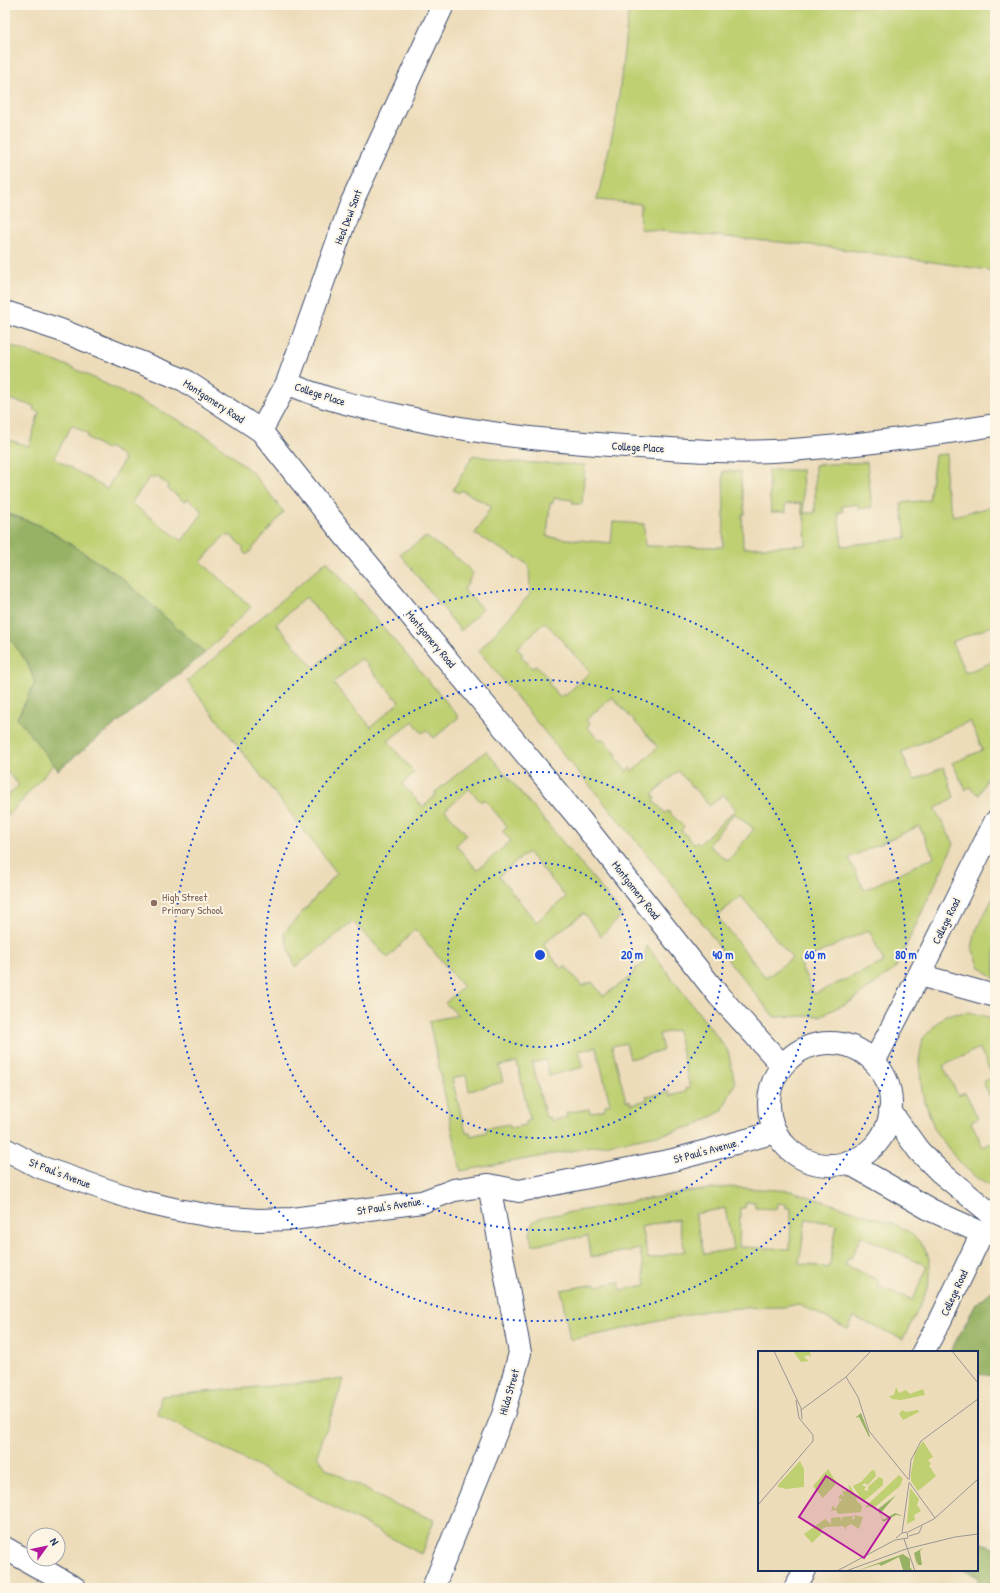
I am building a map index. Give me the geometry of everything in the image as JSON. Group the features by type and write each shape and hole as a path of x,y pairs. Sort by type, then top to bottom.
{"street":[{"name":"Heol Dewi Sant","path":"261,431 287,383 351,204 443,5"},
{"name":"Montgomery Road","path":"5,312 60,330 184,380 261,431 582,822 719,996 782,1065"},
{"name":"College Place","path":"287,383 304,391 448,427 531,439 615,446 701,451 771,451 851,445 931,436 995,425"},
{"name":"College Road","path":"874,1062 995,822"},
{"path":"919,975 995,996"},
{"path":"838,1043 858,1049 874,1062 884,1077 890,1093 890,1111 886,1128 876,1143 863,1155 847,1162 826,1164 806,1160 788,1148 776,1132 770,1115 769,1097 773,1080 782,1065 798,1052 817,1044 838,1043"},
{"path":"890,1111 920,1151 991,1228"},
{"name":"St Paul's Avenue","path":"5,1148 37,1166 132,1198 178,1210 218,1217 258,1220 344,1213 422,1202 454,1190 489,1185 520,1191 673,1160 776,1132"},
{"path":"847,1162 931,1210 991,1228"},
{"name":"Hilda Street","path":"433,1588 503,1415 520,1353 489,1185"},
{"name":"College Road","path":"925,1351 991,1228"},
{"path":"5,1548 75,1588"},
{"path":"795,1588 804,1571"}],"green space":[{"path":"629,5 995,5 995,271 821,246 640,229 641,204 597,200 617,114"},
{"path":"5,344 71,367 171,416 211,439 252,472 284,512 247,555 242,550 244,548 230,535 227,537 225,535 201,562 251,607 205,653 118,575 42,526 5,512 5,439 29,446 39,412 33,410 34,406 5,398","holes":["72,425 88,434 87,437 106,449 108,447 123,456 121,458 124,460 107,489 54,458","156,476 168,485 167,488 185,502 188,499 201,510 200,512 202,514 182,541 131,503 150,477 153,479"]},
{"path":"947,454 945,484 953,516 995,506 995,625 952,642 965,673 995,661 995,760 979,795 969,787 966,790 952,763 983,750 970,721 901,752 914,780 944,767 954,797 935,809 954,844 895,969 853,1000 820,1016 774,1017 728,960 701,921 479,651 530,594 529,565 475,534 491,506 461,490 459,493 453,490 473,455 510,462 585,465 582,504 573,504 573,500 554,498 553,503 550,503 547,537 611,543 613,522 644,524 645,546 723,547 723,471 740,472 745,514 742,514 743,548 806,545 804,514 802,514 801,503 785,504 786,512 771,512 768,470 802,470 804,513 815,513 815,465 867,462 872,507 859,509 858,504 842,506 843,512 838,512 842,546 906,538 901,503 929,500 935,455","holes":["545,622 590,672 565,696 563,694 560,697 548,683 550,680 536,666 532,668 521,656 523,654 517,648","612,697 658,747 633,771 630,768 627,771 615,758 617,755 602,738 599,740 587,727 590,724 586,720","678,771 710,806 723,794 736,809 699,844 697,842 695,844 681,830 684,827 668,811 665,813 654,801 656,798 652,795","734,813 754,829 728,861 708,845","919,826 934,857 864,890 849,858","741,896 792,958 766,978 717,916","869,930 884,962 814,994 799,962"]},
{"path":"5,513 42,526 118,575 205,653 58,770 17,718 35,683 27,662 5,632"},
{"path":"426,537 460,560 473,573 464,590 482,609 461,631 400,554"},
{"path":"327,561 459,717 434,738 427,730 422,733 413,721 388,741 414,773 402,784 423,807 436,795 434,793 486,751 622,915 601,936 584,913 543,944 561,969 565,966 582,986 592,982 603,996 631,977 635,969 643,964 647,946 728,1051 735,1083 722,1111 696,1125 664,1134 461,1171 429,1021 458,1015 445,1003 463,987 415,929 388,958 353,922 295,967 284,933 337,873 187,681","holes":["306,597 345,641 314,668 276,624","361,658 399,702 371,727 333,683","469,789 481,802 484,799 507,826 502,831 511,841 477,870 456,845 467,835 445,810","528,852 566,897 536,922 499,876","677,1030 690,1088 686,1088 686,1092 670,1096 669,1092 646,1096 647,1100 631,1104 630,1100 626,1101 612,1046 626,1043 630,1059 663,1050 659,1034","596,1047 610,1104 605,1105 605,1109 590,1113 589,1109 566,1113 567,1117 551,1121 550,1117 546,1118 532,1063 546,1060 549,1076 583,1067 579,1051","517,1062 530,1120 526,1121 525,1125 510,1128 509,1124 486,1128 487,1132 471,1136 470,1132 466,1133 452,1079 466,1075 469,1091 503,1082 499,1066"]},
{"path":"5,632 27,662 35,683 17,718 54,764 9,815 5,811 5,798 19,785 5,770"},
{"path":"995,894 995,979 980,967 972,948 976,930"},
{"path":"969,1012 995,1019 995,1107 983,1082 993,1077 979,1048 943,1066 958,1095 965,1092 978,1118 971,1122 983,1147 995,1141 995,1189 978,1179 958,1161 935,1131 922,1093 919,1061 923,1038 945,1015"},
{"path":"729,1187 792,1191 897,1225 915,1237 925,1249 930,1263 930,1277 926,1292 903,1339 854,1317 848,1329 799,1304 783,1307 739,1308 705,1311 570,1340 561,1290 619,1282 621,1290 646,1285 640,1249 591,1257 588,1236 532,1245 530,1235 533,1222 541,1217 685,1192","holes":["746,1202 755,1202 755,1208 776,1209 777,1203 786,1204 786,1208 791,1208 790,1249 739,1247 740,1208 745,1208","725,1208 733,1249 704,1254 695,1214","678,1219 685,1251 648,1259 641,1227","806,1219 837,1224 829,1268 799,1263","861,1236 927,1266 913,1300 878,1286 880,1281 845,1265 849,1257 851,1258"]},
{"path":"995,1288 995,1376 978,1374 978,1351 951,1351 976,1304"},
{"path":"344,1379 317,1455 326,1468 387,1501 434,1520 421,1554 158,1415 161,1396"},
{"path":"978,1540 995,1549 995,1588 974,1588 979,1578 967,1571 978,1571"}],"place":[{"name":"High Street Primary School","path":"154,903"}]}
